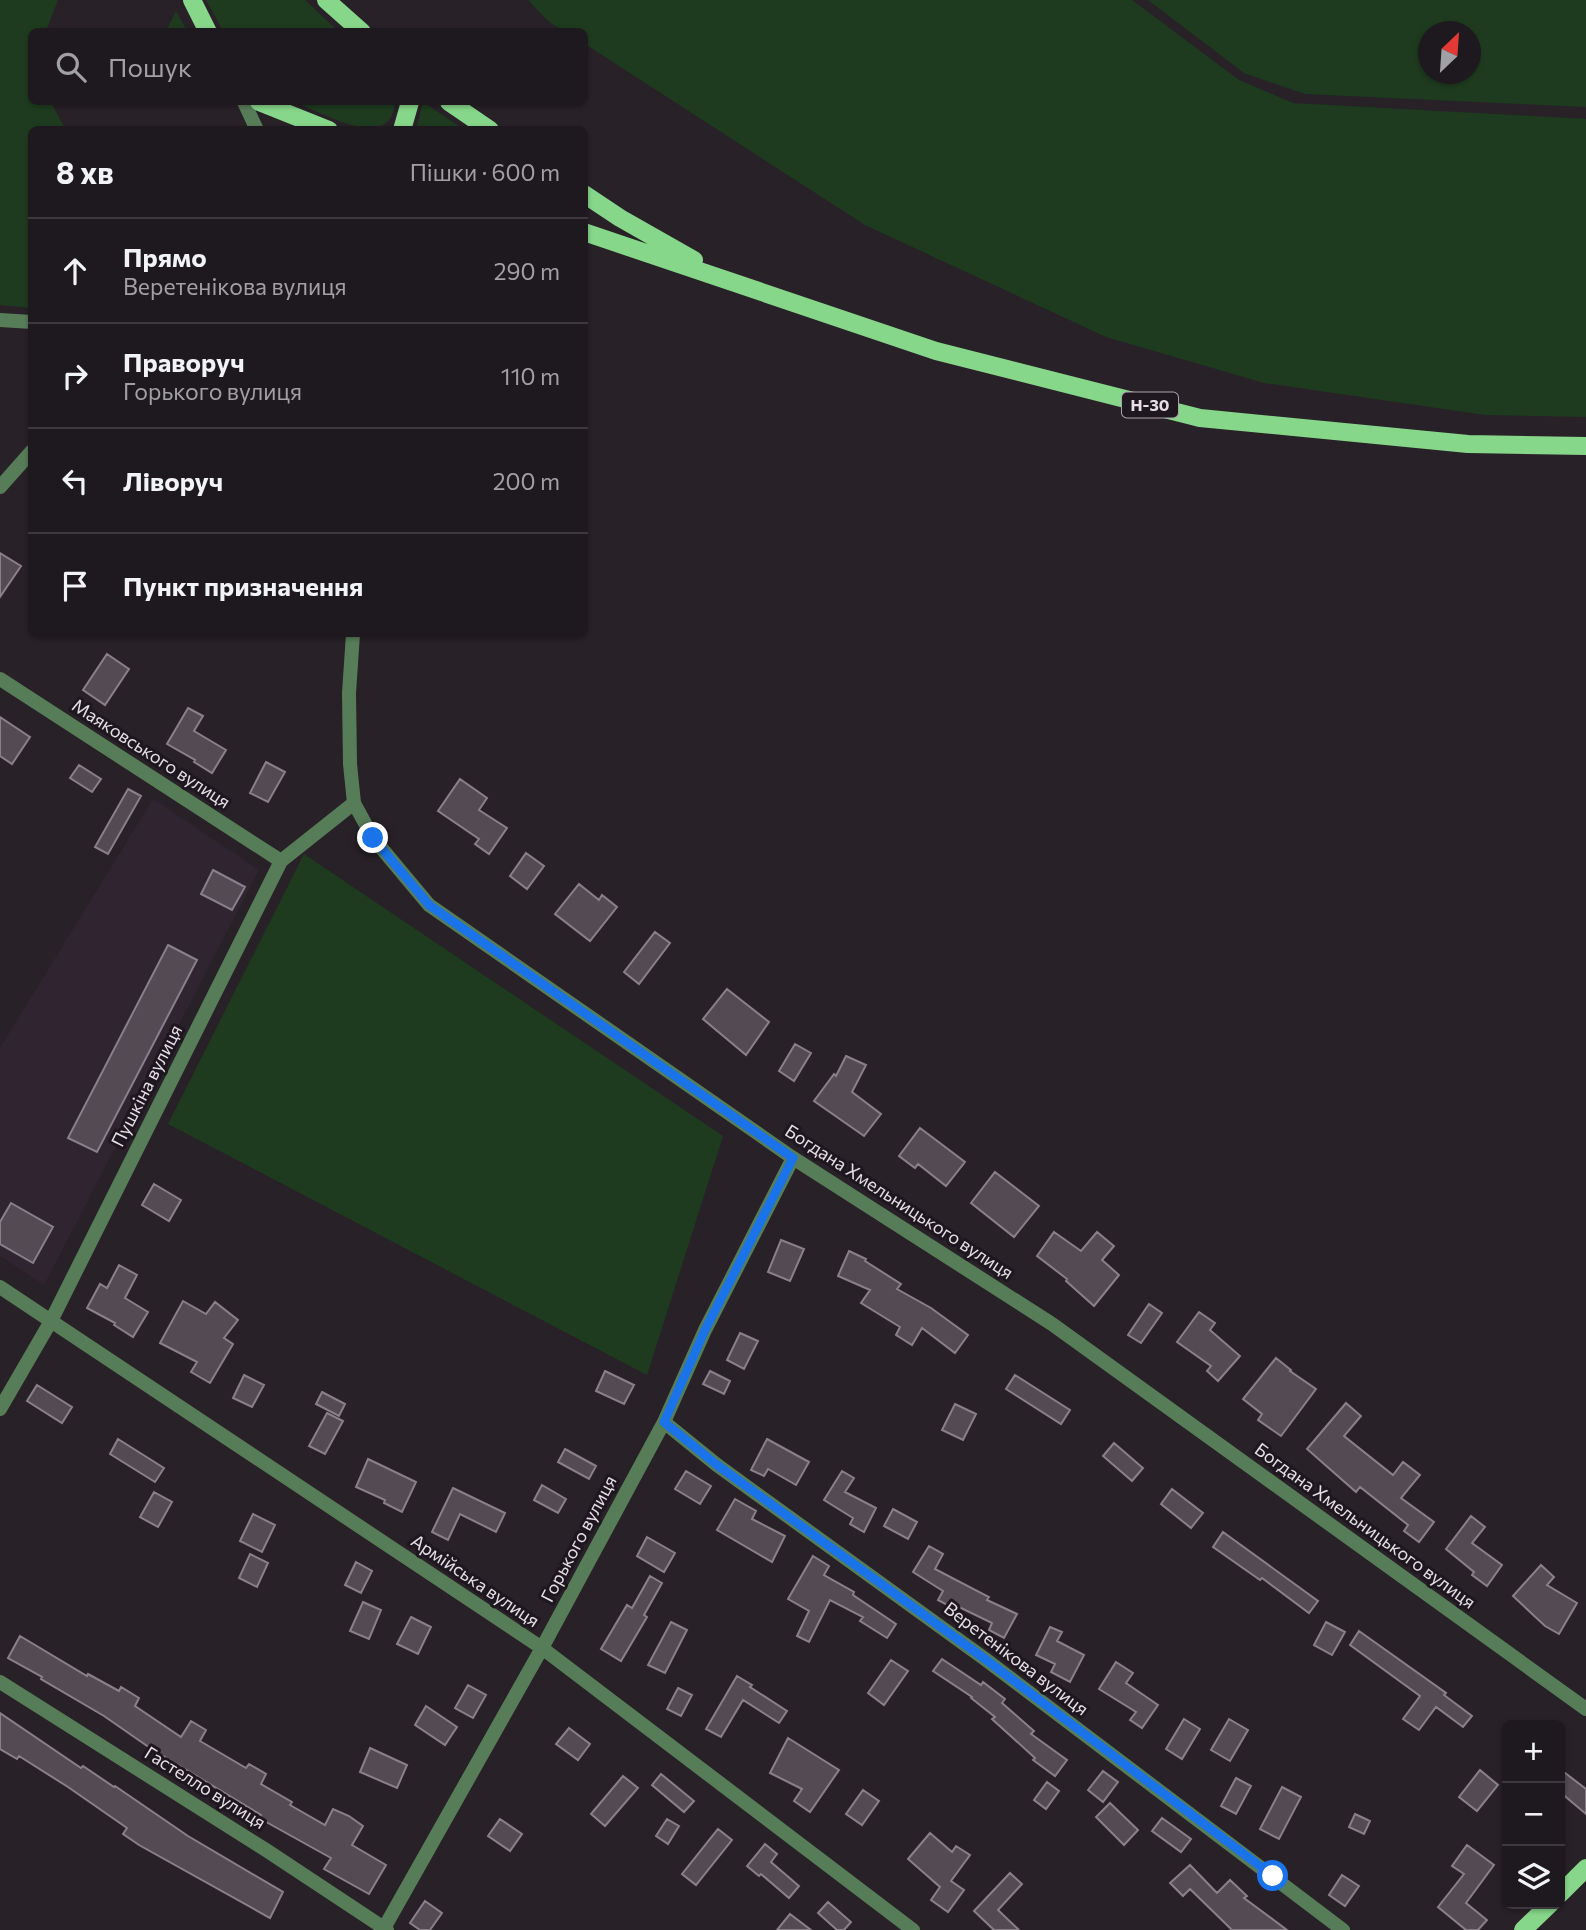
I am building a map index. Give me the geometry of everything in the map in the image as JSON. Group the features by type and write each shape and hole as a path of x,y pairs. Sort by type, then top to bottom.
{"main road":[{"path":"192,0 206,28"},
{"path":"326,0 358,28"},
{"path":"266,105 319,126"},
{"path":"403,126 409,105"},
{"path":"453,105 484,126"},
{"name":"Н-30","path":"588,197 730,281"},
{"name":"Н-30","path":"588,233 936,351 1200,418 1468,444 1586,446"},
{"path":"1565,1889 1586,1868"},
{"path":"1523,1930 1545,1909"}],"street":[{"path":"245,105 255,126"},
{"path":"0,320 28,322"},
{"path":"0,487 28,455"},
{"name":"Богдана Хмельницького вулиця","path":"353,637 349,693 354,803 373,838 429,905 793,1158 1052,1324 1586,1709"},
{"name":"Маяковського вулиця","path":"0,679 281,861"},
{"name":"Пушкіна вулиця","path":"0,1409 51,1321 281,861 354,803"},
{"name":"Горького вулиця","path":"385,1929 664,1422 705,1330 793,1158"},
{"name":"Армійська вулиця","path":"0,1287 542,1648 913,1930"},
{"name":"Веретенікова вулиця","path":"664,1422 717,1465 985,1659 1343,1930"},
{"name":"Гастелло вулиця","path":"0,1682 266,1850 385,1929"}],"shaded area":[{"path":"153,799 259,870 44,1285 0,1256 0,1048"}],"green space":[{"path":"0,0 58,0 47,28 28,28 28,105 53,105 63,126 28,126 28,308 0,305"},
{"path":"206,0 305,0 335,28 221,28"},
{"path":"528,0 1132,0 1239,80 1293,103 1586,119 1586,417 1485,415 1264,383 1106,337 865,225 588,46 588,28 560,28"},
{"path":"1148,0 1586,0 1586,107 1305,94 1244,73"},
{"path":"176,11 185,28 168,28"},
{"path":"302,105 394,105 391,117 382,125 361,126 337,120"},
{"path":"422,105 427,105 459,126 417,126"},
{"path":"304,854 723,1136 647,1375 168,1124"}],"building":[{"path":"0,553 21,566 0,597"},
{"path":"107,654 129,669 105,705 83,690"},
{"path":"188,708 203,716 194,731 226,750 212,773 167,744"},
{"path":"0,717 30,737 12,764 0,756"},
{"path":"266,762 285,772 268,802 250,793"},
{"path":"79,765 101,779 92,792 70,778"},
{"path":"460,779 487,798 479,810 507,828 489,854 475,844 479,839 438,811"},
{"path":"128,789 141,796 108,854 95,847"},
{"path":"526,853 544,866 527,889 510,876"},
{"path":"213,870 245,887 232,910 201,894"},
{"path":"579,884 599,900 602,895 617,907 590,941 555,914"},
{"path":"655,932 670,943 639,984 624,972"},
{"path":"168,945 197,960 97,1152 68,1138"},
{"path":"727,989 769,1022 746,1055 703,1019"},
{"path":"795,1044 811,1053 794,1081 779,1071"},
{"path":"846,1056 866,1065 852,1092 881,1114 864,1136 814,1101 834,1074 836,1076"},
{"path":"920,1128 965,1162 946,1186 918,1164 915,1168 899,1156"},
{"path":"995,1172 1039,1206 1014,1237 971,1203"},
{"path":"154,1184 181,1200 169,1221 142,1205"},
{"path":"11,1203 53,1227 33,1263 0,1244 0,1222"},
{"path":"1054,1232 1081,1251 1097,1232 1114,1246 1102,1260 1119,1275 1094,1306 1066,1281 1067,1279 1037,1256"},
{"path":"781,1240 804,1249 790,1281 768,1272"},
{"path":"849,1251 866,1259 865,1261 901,1284 897,1289 931,1308 968,1335 955,1353 922,1328 912,1345 896,1335 900,1327 861,1303 870,1290 838,1276"},
{"path":"119,1265 137,1275 125,1298 148,1312 133,1337 114,1325 115,1323 87,1308 100,1284 107,1288"},
{"path":"183,1301 206,1314 215,1302 238,1320 224,1338 233,1344 210,1383 191,1372 197,1362 160,1343"},
{"path":"1149,1304 1162,1313 1141,1343 1128,1335"},
{"path":"1199,1312 1215,1323 1210,1330 1240,1356 1218,1381 1207,1371 1211,1366 1177,1342"},
{"path":"740,1333 758,1341 744,1369 727,1360"},
{"path":"1276,1358 1316,1389 1281,1436 1258,1420 1262,1414 1243,1399"},
{"path":"605,1371 634,1385 624,1404 596,1391"},
{"path":"710,1371 730,1381 724,1394 703,1384"},
{"path":"244,1375 264,1385 252,1407 233,1398"},
{"path":"1015,1375 1070,1410 1061,1424 1006,1389"},
{"path":"37,1385 72,1407 62,1423 27,1401"},
{"path":"322,1392 345,1404 339,1416 316,1404"},
{"path":"1346,1403 1361,1416 1344,1436 1393,1475 1403,1462 1420,1475 1401,1498 1434,1522 1419,1542 1404,1531 1408,1525 1360,1487 1356,1492 1307,1449"},
{"path":"955,1404 976,1414 963,1440 942,1430"},
{"path":"327,1413 343,1421 325,1454 309,1446"},
{"path":"118,1439 164,1468 155,1482 110,1454"},
{"path":"767,1439 809,1462 796,1485 768,1469 764,1476 751,1470"},
{"path":"1114,1443 1143,1468 1132,1481 1103,1456"},
{"path":"565,1449 596,1466 589,1479 558,1462"},
{"path":"368,1459 416,1482 402,1512 384,1503 385,1500 356,1487"},
{"path":"686,1471 711,1486 700,1504 675,1489"},
{"path":"842,1471 854,1478 845,1492 876,1508 864,1532 850,1524 853,1518 824,1500"},
{"path":"542,1485 566,1499 558,1513 534,1500"},
{"path":"453,1488 505,1513 496,1532 460,1514 448,1540 432,1532"},
{"path":"1172,1489 1203,1513 1191,1528 1161,1504"},
{"path":"154,1492 172,1502 158,1527 140,1517"},
{"path":"735,1499 756,1511 752,1519 785,1536 772,1562 717,1530"},
{"path":"893,1509 917,1522 908,1539 884,1526"},
{"path":"253,1514 275,1525 262,1552 240,1541"},
{"path":"1471,1516 1485,1527 1472,1543 1502,1565 1487,1586 1446,1549"},
{"path":"1223,1532 1318,1601 1309,1613 1262,1578 1260,1580 1213,1547"},
{"path":"647,1537 675,1553 664,1572 637,1556"},
{"path":"929,1546 943,1554 935,1569 989,1597 987,1600 1017,1614 1004,1638 989,1630 992,1623 953,1604 951,1607 938,1600 943,1591 913,1572"},
{"path":"250,1554 268,1563 257,1587 239,1578"},
{"path":"813,1556 829,1566 824,1575 854,1592 853,1595 896,1624 887,1638 860,1621 863,1617 830,1600 809,1642 797,1636 809,1611 788,1599"},
{"path":"356,1562 372,1571 361,1593 345,1585"},
{"path":"1541,1565 1554,1577 1547,1585 1577,1603 1559,1634 1545,1626 1513,1596"},
{"path":"650,1576 662,1583 644,1615 647,1617 621,1661 601,1649 627,1605 632,1608"},
{"path":"363,1602 381,1610 369,1639 350,1631"},
{"path":"411,1617 431,1627 418,1654 397,1644"},
{"path":"671,1622 687,1630 665,1673 648,1665"},
{"path":"1326,1622 1345,1632 1332,1655 1314,1645"},
{"path":"1050,1627 1062,1632 1057,1641 1084,1655 1070,1682 1051,1672 1055,1664 1036,1655"},
{"path":"1359,1631 1446,1693 1444,1695 1472,1716 1463,1727 1436,1707 1419,1730 1403,1719 1420,1696 1350,1645"},
{"path":"20,1636 87,1676 88,1674 119,1691 121,1687 139,1698 135,1706 181,1737 191,1721 206,1730 200,1741 246,1768 249,1764 266,1774 261,1784 325,1825 333,1809 363,1826 352,1845 386,1865 369,1894 324,1869 331,1858 259,1818 261,1815 8,1658"},
{"path":"942,1659 981,1685 983,1682 1005,1699 1002,1703 1034,1731 1031,1734 1067,1760 1055,1776 1033,1760 1035,1758 972,1697 933,1671"},
{"path":"891,1660 908,1671 884,1705 868,1693"},
{"path":"1116,1662 1133,1673 1126,1683 1158,1705 1142,1728 1130,1720 1136,1712 1099,1689"},
{"path":"737,1676 787,1711 779,1723 743,1700 721,1737 706,1729"},
{"path":"468,1685 486,1695 473,1718 455,1708"},
{"path":"678,1688 692,1695 681,1716 667,1709"},
{"path":"426,1706 457,1727 445,1745 415,1725"},
{"path":"0,1713 188,1836 283,1892 270,1918 139,1845 123,1834 127,1828 68,1787 19,1756 17,1759 0,1749"},
{"path":"1184,1719 1200,1729 1182,1759 1166,1749"},
{"path":"1229,1719 1248,1730 1230,1761 1211,1750"},
{"path":"569,1728 590,1744 578,1760 556,1744"},
{"path":"788,1738 839,1770 810,1812 794,1801 802,1789 770,1773"},
{"path":"370,1748 407,1765 397,1788 360,1772"},
{"path":"1480,1770 1498,1785 1477,1811 1459,1797"},
{"path":"1103,1771 1118,1782 1103,1802 1088,1790"},
{"path":"1565,1773 1586,1789 1586,1814 1565,1796"},
{"path":"661,1774 694,1801 684,1812 652,1785"},
{"path":"623,1776 638,1788 605,1826 591,1814"},
{"path":"1236,1778 1251,1786 1236,1814 1221,1806"},
{"path":"1047,1782 1059,1791 1046,1809 1034,1800"},
{"path":"1282,1787 1301,1797 1279,1839 1260,1829"},
{"path":"863,1790 879,1801 862,1825 846,1814"},
{"path":"1110,1803 1138,1830 1124,1845 1096,1817"},
{"path":"1355,1814 1370,1821 1364,1834 1349,1827"},
{"path":"1162,1818 1191,1839 1181,1852 1152,1831"},
{"path":"500,1819 522,1834 510,1851 488,1836"},
{"path":"667,1819 679,1826 668,1844 656,1836"},
{"path":"718,1829 732,1840 696,1885 682,1874"},
{"path":"930,1833 952,1852 956,1846 970,1855 951,1881 964,1890 948,1912 931,1900 940,1887 908,1859"},
{"path":"765,1844 777,1854 771,1862 799,1886 789,1898 761,1874 759,1876 747,1866"},
{"path":"1467,1845 1494,1865 1466,1903 1487,1920 1478,1930 1466,1930 1438,1907 1464,1874 1452,1866"},
{"path":"1190,1865 1217,1893 1230,1880 1247,1896 1244,1898 1287,1930 1232,1930 1190,1889 1183,1896 1170,1883"},
{"path":"1010,1873 1022,1884 998,1910 1019,1930 994,1930 974,1911"},
{"path":"1342,1875 1359,1886 1345,1906 1329,1895"},
{"path":"425,1901 442,1913 430,1930 420,1930 410,1923"},
{"path":"828,1902 851,1922 844,1930 837,1930 818,1913"},
{"path":"790,1914 811,1930 777,1930"}],"route":[{"path":"373,838 429,905 793,1158 705,1330 664,1422 717,1465 985,1659 1273,1876"}]}
